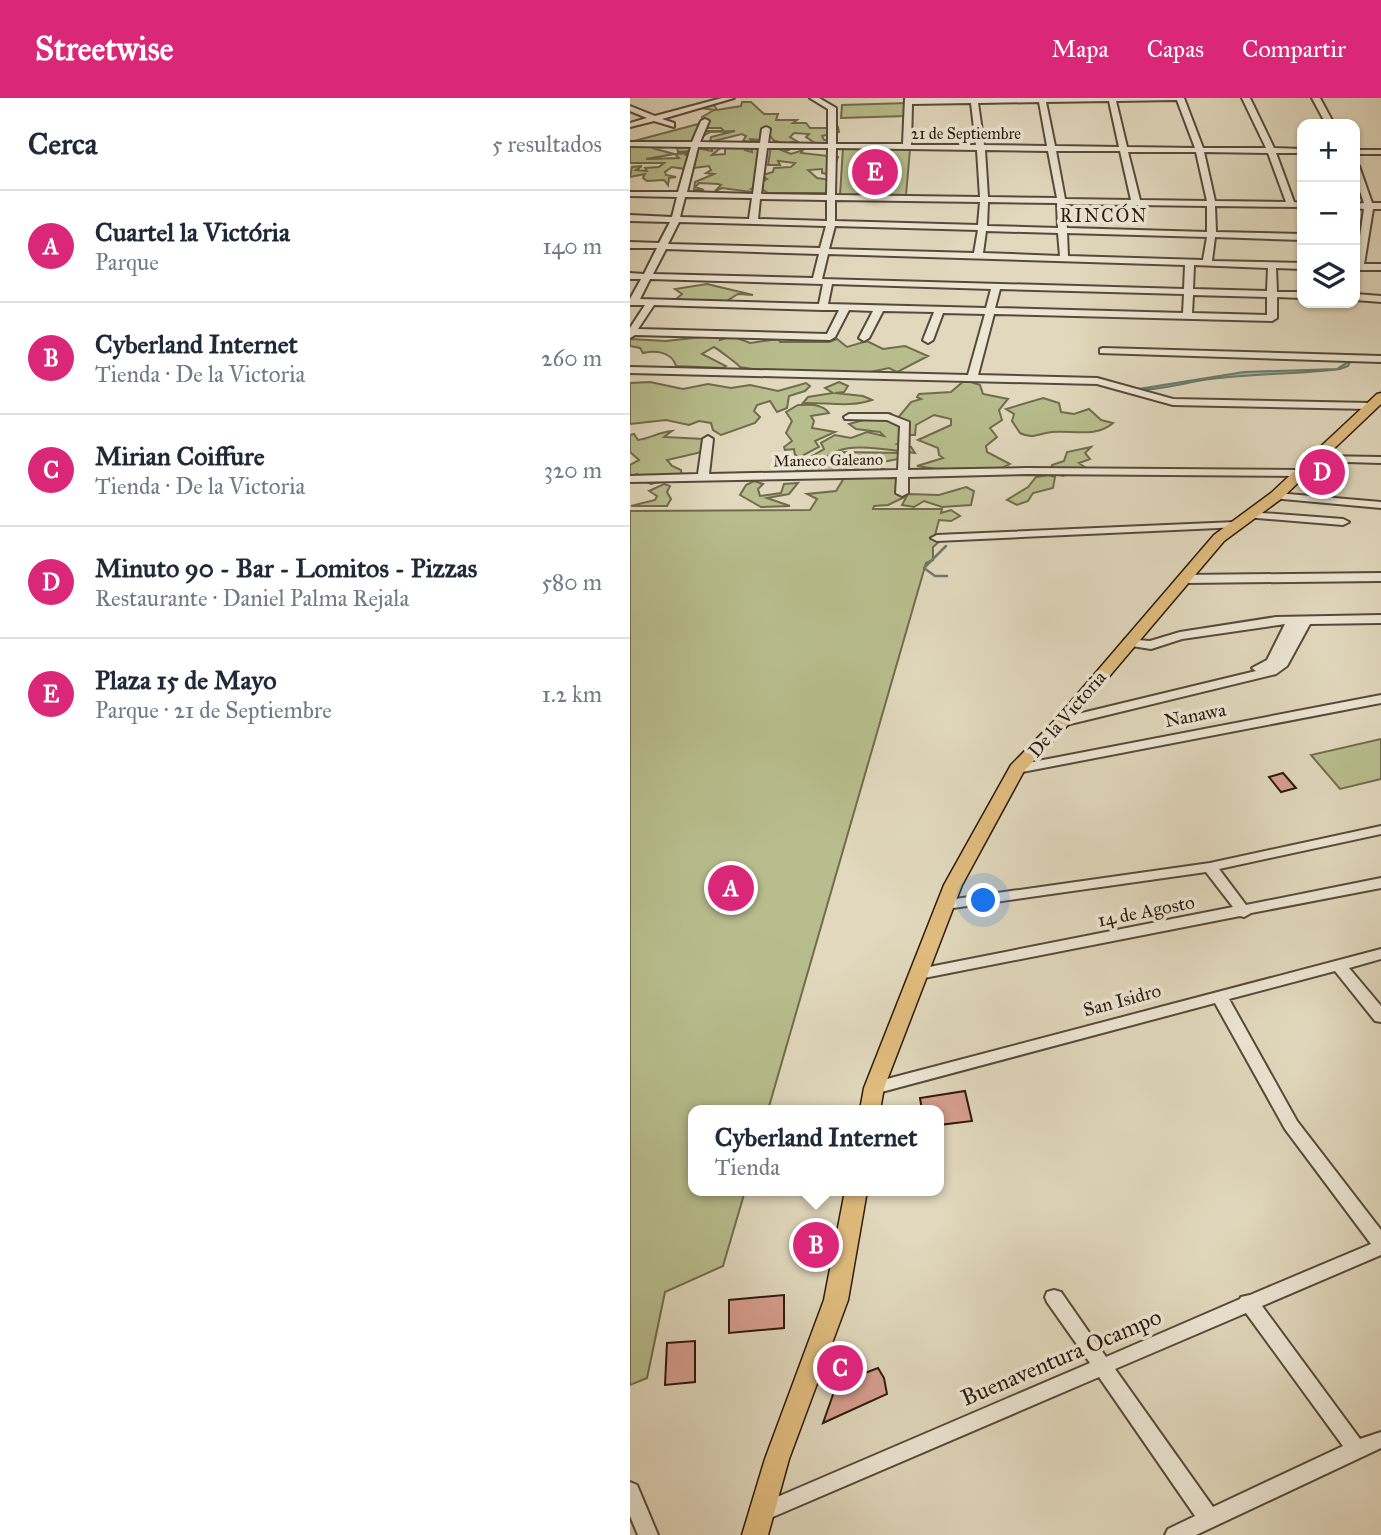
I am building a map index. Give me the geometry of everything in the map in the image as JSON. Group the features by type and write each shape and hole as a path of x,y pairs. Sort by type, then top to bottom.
{"main road":[{"name":"De la Victoria","path":"871,1105 874,1088 953,885 1017,769 1067,717 1219,538 1276,496 1375,402"},
{"path":"758,1524 777,1459 836,1300 855,1196"}],"street":[{"path":"630,125 730,98"},
{"path":"814,98 832,108 831,225 822,280 824,307"},
{"path":"907,146 909,100 1178,98 1201,150 1213,204 1213,235 1207,264"},
{"path":"1246,98 1272,151 1291,205"},
{"path":"1316,98 1327,119"},
{"path":"1042,99 1061,199 1064,257"},
{"path":"1112,99 1136,202"},
{"path":"974,101 982,147 985,229 978,255"},
{"path":"630,108 671,125"},
{"path":"705,121 695,145 676,219 665,246 632,302 830,337 845,308"},
{"path":"753,221 766,129"},
{"name":"21 de Septiembre","path":"630,144 1297,151"},
{"path":"1360,152 1381,152"},
{"path":"1360,180 1369,206 1361,240 1378,243"},
{"path":"630,194 1061,199 1297,205"},
{"path":"1360,206 1381,206"},
{"path":"630,218 1297,237"},
{"path":"630,245 1297,266"},
{"path":"1187,317 1190,263"},
{"path":"631,333 824,307 1272,318 1272,266"},
{"path":"1360,267 1381,267"},
{"path":"630,276 1297,295"},
{"path":"972,379 997,285"},
{"path":"1360,297 1381,299"},
{"path":"631,333 650,304"},
{"path":"864,338 879,309"},
{"path":"928,340 939,311"},
{"path":"1103,351 1381,359"},
{"path":"630,370 1097,381 1173,402 1375,402"},
{"path":"849,417 888,417 905,424 902,493"},
{"path":"703,479 708,439"},
{"path":"1316,459 1381,460"},
{"name":"Maneco Galeano","path":"630,480 1027,471 1300,473"},
{"path":"1276,496 1381,505"},
{"path":"936,538 1242,520 1343,522"},
{"path":"1184,579 1381,578"},
{"path":"1129,642 1151,645 1180,636 1299,621 1381,619"},
{"path":"1067,717 1175,696 1277,664 1299,621"},
{"name":"Nanawa","path":"1017,769 1381,699"},
{"path":"946,904 1210,867 1381,830"},
{"path":"1210,867 1244,912"},
{"name":"14 de Agosto","path":"919,974 1381,883"},
{"name":"San Isidro","path":"874,1088 1381,954"},
{"path":"1339,966 1381,1017"},
{"path":"1219,996 1291,1125 1381,1245"},
{"name":"Buenaventura Ocampo","path":"758,1524 1103,1366 1381,1245"},
{"path":"1054,1297 1209,1519"},
{"path":"1248,1302 1356,1449"},
{"path":"1175,1535 1356,1449 1381,1440"},
{"path":"630,1491 648,1535"}],"green space":[{"path":"742,102 751,102 764,114 778,114 776,120 797,120 793,123 806,123 810,128 826,128 832,125 838,127 839,132 822,136 824,140 836,140 834,143 815,143 806,137 809,134 794,133 790,137 800,143 792,142 789,150 779,149 791,154 803,150 801,153 838,157 831,175 822,173 822,169 808,170 817,178 831,180 829,193 768,193 760,188 760,182 767,179 763,176 754,181 755,187 751,189 755,190 751,192 722,188 715,191 721,185 699,183 695,187 704,190 694,190 695,182 714,174 706,173 711,170 709,166 693,168 695,163 690,151 678,152 677,146 652,148 674,154 646,159 679,158 675,154 689,153 686,155 691,157 686,161 685,169 672,167 665,172 666,175 676,177 669,178 668,185 664,180 647,181 643,178 645,174 630,177 632,167 642,166 636,170 647,171 645,168 659,167 664,163 630,163 630,142 702,123 702,117 714,110 701,108 714,105 717,110 741,106","holes":["707,128 721,128 724,131 704,131","735,131 711,137 710,142 742,134 746,136 743,141 752,142 754,141 749,139 760,140 761,133 768,132 773,140 784,144 771,146 768,165 780,165 778,161 795,163 791,167 774,168 773,172 763,175 760,144 751,146 752,152 745,150 746,148 725,146 725,154 712,155 724,145 712,147 712,151 697,148 693,144 704,132 703,136 710,132"]},
{"path":"907,103 906,116 841,118 842,105"},
{"path":"843,148 910,149 906,195 840,195"},
{"path":"707,284 753,295 738,294 725,302 675,300 682,294 675,289"},
{"path":"721,335 720,340 732,336 750,343 779,339 780,342 829,342 837,339 847,347 867,341 883,349 905,346 928,356 897,372 889,368 865,373 764,371 740,367 714,347 702,354 726,366 723,368 676,366 667,355 658,352 643,353 640,348 630,346 630,339 666,341"},
{"path":"965,380 980,385 983,394 1008,399 999,410 1002,420 990,428 997,437 986,446 987,452 1010,464 1000,469 977,472 917,466 943,458 939,455 938,448 918,440 951,425 951,419 934,415 916,425 915,435 904,435 897,419 911,402 921,399 917,397 919,394 951,392"},
{"path":"650,382 683,389 708,384 731,388 750,385 778,391 806,383 810,386 805,391 789,396 787,408 777,412 770,401 757,405 754,411 760,417 755,423 721,435 713,430 711,423 699,421 689,425 666,420 630,424 630,383"},
{"path":"839,382 848,386 844,392 835,393 863,396 872,400 846,404 803,403 808,397 833,393 825,388"},
{"path":"1043,398 1059,403 1061,412 1074,414 1089,409 1101,420 1113,423 1092,432 1052,432 1032,436 1020,433 1012,421 1014,414 1006,409"},
{"path":"798,405 815,405 826,410 829,413 811,416 814,421 812,428 835,432 815,441 819,447 800,457 795,455 794,449 785,450 784,447 792,441 786,433 792,421 786,412"},
{"path":"890,413 902,422 902,441 897,444 911,447 915,453 869,448 844,449 826,458 852,472 796,472 800,463 824,449 821,443 835,435 851,438 867,432 884,436 880,432 856,429 849,424"},
{"path":"672,431 664,437 704,439 706,451 667,460 681,470 682,477 651,484 639,480 637,474 630,478 630,465 639,460 630,452 630,435 634,434 638,440"},
{"path":"1091,447 1085,453 1090,459 1079,463 1086,468 1063,476 1050,472 1052,465 1064,461 1067,452"},
{"path":"842,452 903,453 903,458 873,464 887,471 862,472 855,468 858,459 845,462 834,458"},
{"path":"901,477 905,497 888,505 874,506 873,509 942,509 941,513 951,510 960,516 951,521 939,520 934,539 939,542 933,547 933,560 926,563 769,1105 688,1105 688,1196 744,1196 723,1266 665,1292 647,1378 630,1385 630,511 810,510 817,499 807,494 836,491 844,478"},
{"path":"1036,477 1055,477 1053,488 1033,493 1028,501 1017,505 1007,500 1028,487"},
{"path":"754,481 763,484 758,489 760,496 781,493 784,484 798,483 789,494 767,498 790,506 761,507 740,495 746,485"},
{"path":"664,484 670,486 667,492 671,499 667,506 631,506 655,500 657,496 649,491"},
{"path":"966,487 974,491 971,505 942,507 924,501 914,507 902,505 908,494 939,495"},
{"path":"1381,739 1381,779 1340,789 1311,755"}],"water":[{"path":"1351,360 1348,366 1340,369 1233,377 1139,389 1244,372 1337,369"}],"building":[{"path":"1283,773 1296,788 1281,792 1269,777"},
{"path":"965,1091 972,1121 944,1124 944,1105 921,1105 920,1098"},
{"path":"784,1295 784,1328 729,1333 729,1300"},
{"path":"695,1341 695,1382 665,1385 667,1343"},
{"path":"856,1368 857,1376 878,1368 884,1378 887,1394 823,1423 841,1372"}],"waterway":[{"path":"946,546 924,568 935,576 947,576"}],"place":[{"name":"Plaza 15 de Mayo","path":"875,172"},
{"name":"Minuto 90 - Bar - Lomitos - Pizzas","path":"1322,472"},
{"name":"Cuartel la Victória","path":"731,888"},
{"name":"Cyberland Internet","path":"816,1245"},
{"name":"Mirian Coiffure","path":"840,1368"}],"district":[{"name":"RINCÓN","path":"1104,216"}]}
